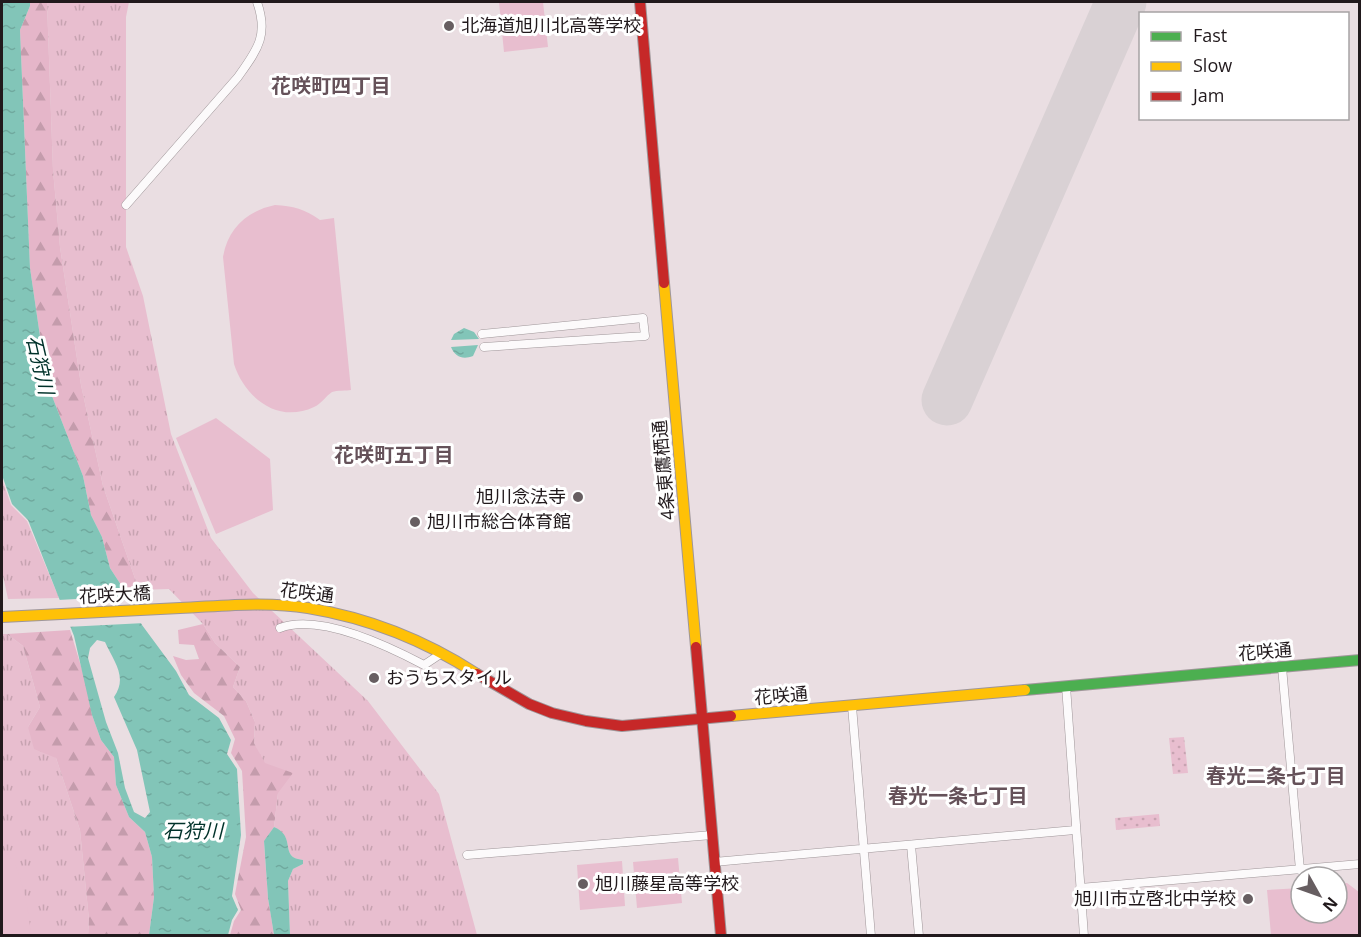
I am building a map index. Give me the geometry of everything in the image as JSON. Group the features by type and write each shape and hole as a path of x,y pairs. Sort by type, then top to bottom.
{"main road":[{"name":"4条東鷹栖通","path":"640,2 721,936"},
{"name":"花咲通","path":"230,605 288,604 330,611 363,620 402,634 442,653 528,703 573,720 622,726 1359,660"},
{"name":"花咲大橋","path":"2,617 230,605"}],"street":[{"path":"126,205 238,77 252,57 262,35 263,24 257,2"},
{"path":"482,334 643,318 645,336 484,347"},
{"path":"280,628 289,624 304,624 350,633 389,646 424,665 442,653"},
{"path":"1282,667 1300,865"},
{"path":"1066,686 1084,936"},
{"path":"852,706 871,936"},
{"path":"714,862 1075,830"},
{"path":"466,855 712,835"},
{"path":"911,845 919,936"},
{"path":"1080,888 1289,871"}],"green space":[{"path":"30,2 47,2 53,170 60,247 81,385 103,486 139,590 123,588 110,568 102,537 91,515 83,476 52,396 41,343 30,268 20,30"},
{"path":"47,2 129,2 126,17 126,247 143,296 171,434 211,538 253,593 368,701 439,794 477,935 290,935 288,881 293,869 303,864 303,860 294,858 290,854 284,834 274,827 278,793 254,743 255,722 246,701 233,687 240,667 215,643 203,624 169,589 139,590 103,486 81,385 60,247 53,170"},
{"path":"499,2 543,2 548,47 504,52"},
{"path":"275,205 299,209 320,220 334,218 351,390 332,392 317,406 301,411 276,410 265,405 246,387 234,364 223,257 229,237 240,222 256,212"},
{"path":"216,418 270,459 273,510 216,534 176,438"},
{"path":"2,479 11,505 27,521 59,598 8,599 2,571"},
{"path":"203,624 215,643 240,667 233,687 246,701 255,722 254,743 265,763 293,773 278,793 274,827 264,842 268,898 274,935 230,935 234,921 241,910 235,894 246,837 242,771 231,753 235,739 224,716 194,693 181,675 173,656 186,660 199,659 194,645 179,644 178,630"},
{"path":"70,630 87,686 92,715 101,740 114,757 116,785 129,817 145,832 152,857 154,897 149,935 88,935 89,920 80,830 56,758 34,749 28,727 40,707 23,646 7,634"},
{"path":"2,634 7,634 23,646 40,707 28,727 56,758 80,830 89,920 88,935 2,935"},
{"path":"1184,737 1188,773 1173,774 1169,738"},
{"path":"1159,814 1160,826 1116,830 1115,818"},
{"path":"2,850 11,859 19,875 28,909 30,935 2,935"},
{"path":"678,858 682,903 637,908 633,862"},
{"path":"622,861 625,906 580,910 577,865"},
{"path":"1349,884 1359,892 1359,935 1271,935 1267,890 1289,889 1289,925 1349,925"}],"water":[{"name":"石狩川","path":"2,2 30,2 20,30 30,268 41,343 52,396 83,476 91,515 102,537 110,568 142,625 176,671 189,695 219,718 231,740 227,754 237,769 241,835 232,896 238,910 232,920 228,935 149,935 154,897 152,857 145,832 129,817 116,785 114,757 101,740 92,715 74,636 28,520 12,504 2,475","holes":["97,640 105,642 120,676 120,683 114,697 137,750 150,812 145,818 134,812 125,788 118,753 106,722 88,658 90,648"]},
{"path":"464,328 474,332 479,339 451,340 454,334"},
{"path":"478,345 473,356 466,358 457,355 451,347"},
{"path":"274,827 284,834 290,854 294,858 303,860 303,864 293,869 288,881 290,935 274,935 268,898 264,841"}],"pier":[{"path":"131,596 145,623 66,627 58,600"}],"runway":[{"path":"947,400 1121,2"}],"traffic: fast":[{"path":"1025,690 1360,660"}],"traffic: slow":[{"path":"664,283 696,647"},
{"path":"2,617 244,605 292,606 331,612 396,632 438,651 477,674"},
{"path":"731,716 1025,690"}],"traffic: jam":[{"path":"640,2 664,283"},
{"path":"696,647 721,936"},
{"path":"477,674 529,704 552,713 586,721 622,726 731,716"}],"place":[{"name":"北海道旭川北高等学校","path":"449,26"},
{"name":"旭川念法寺","path":"578,497"},
{"name":"旭川市総合体育館","path":"415,522"},
{"name":"おうちスタイル","path":"374,678"},
{"name":"旭川藤星高等学校","path":"583,884"},
{"name":"旭川市立啓北中学校","path":"1248,899"}],"district":[{"name":"花咲町四丁目","path":"331,86"},
{"name":"花咲町五丁目","path":"394,455"},
{"name":"春光二条七丁目","path":"1276,776"},
{"name":"春光一条七丁目","path":"958,796"}]}
